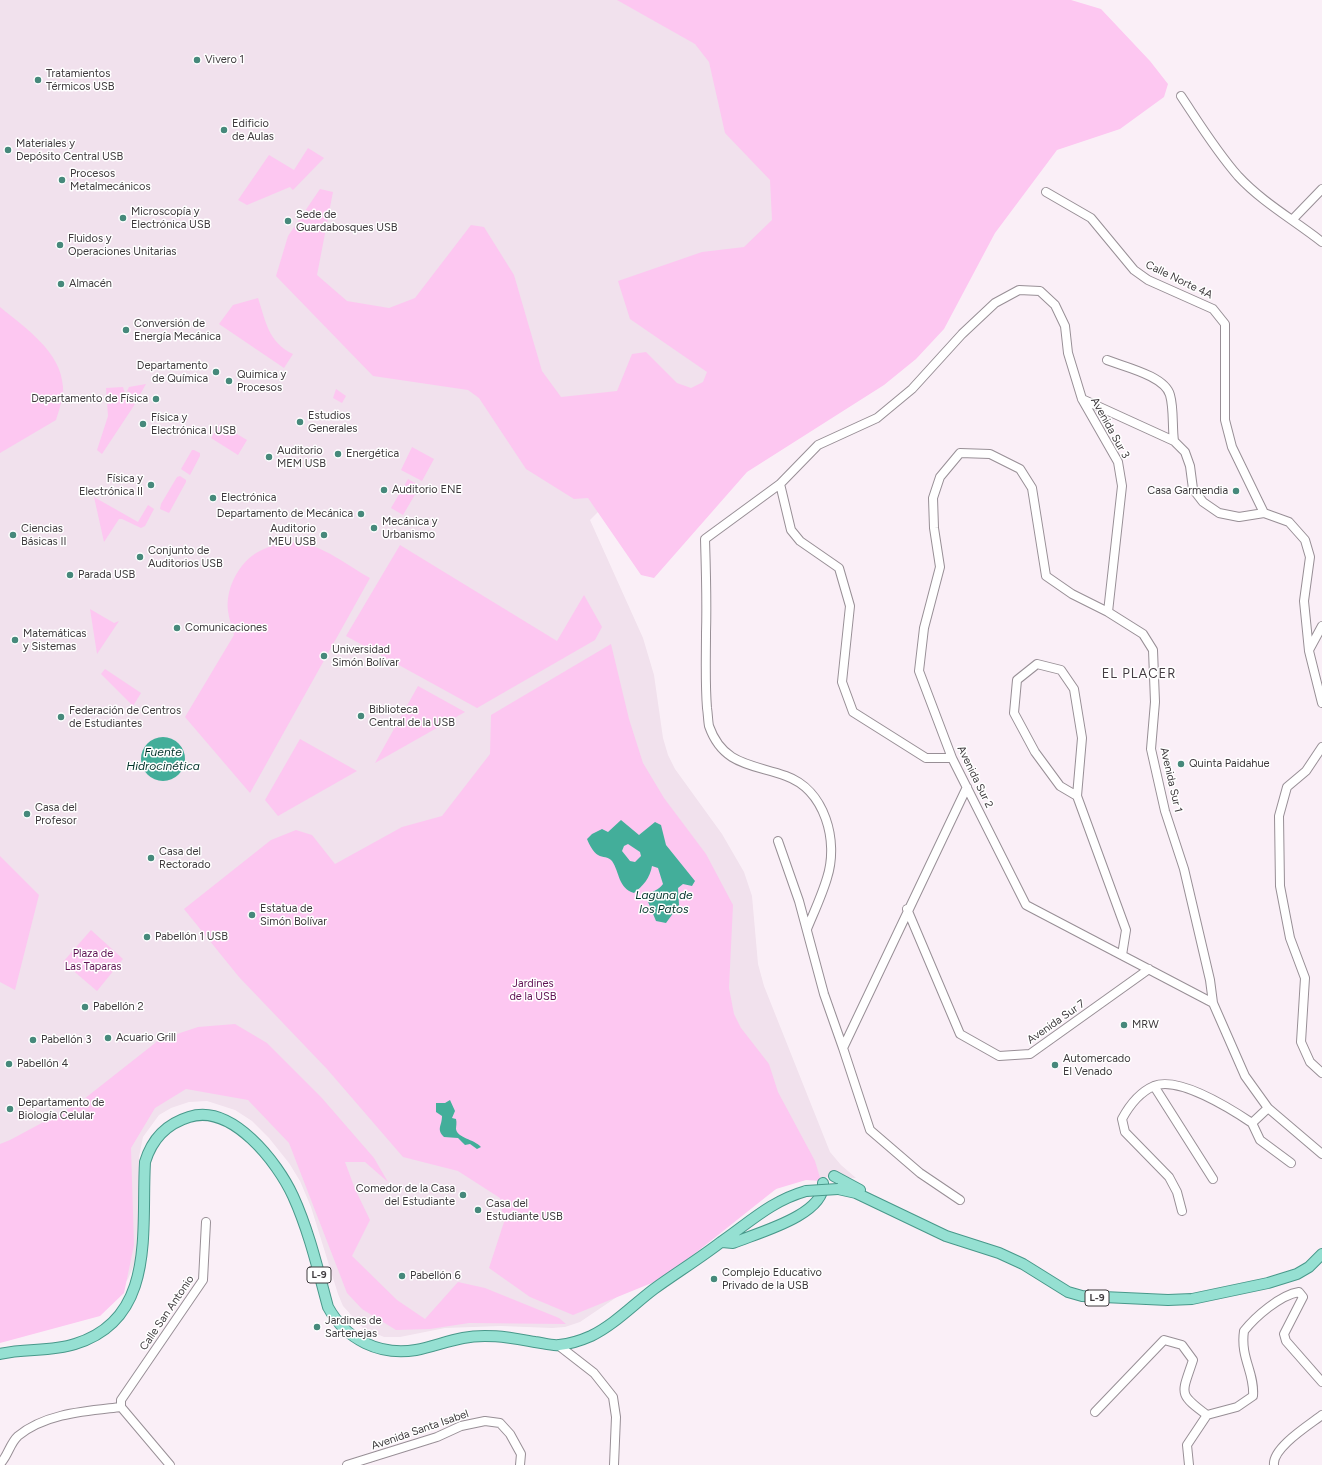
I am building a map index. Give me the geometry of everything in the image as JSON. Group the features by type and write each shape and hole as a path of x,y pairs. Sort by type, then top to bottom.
{"main road":[{"name":"L-9","path":"0,1354 74,1345 103,1332 113,1324 128,1303 138,1280 142,1260 145,1162 148,1150 165,1129 183,1119 201,1115 220,1118 240,1129 255,1143 280,1174 293,1196 298,1209 328,1307 340,1325 352,1336 369,1346 384,1351 400,1352 418,1350 477,1336 491,1336 558,1345 592,1335 622,1315 654,1289 722,1242 759,1213 791,1196 806,1191 838,1189 856,1193 946,1236 999,1253 1023,1264 1068,1292 1096,1298 1168,1300 1210,1296 1268,1283 1297,1274 1309,1267 1322,1254"},
{"path":"834,1176 864,1192 882,1206"},
{"path":"722,1242 733,1243 803,1214 816,1202 822,1192 823,1183"}],"street":[{"path":"1181,96 1215,147 1239,176 1276,208 1293,219 1322,242"},
{"path":"1293,219 1322,189"},
{"name":"Calle Norte 4A","path":"1046,192 1090,218 1134,270 1148,280 1213,309 1225,324 1225,420 1232,447 1264,513"},
{"name":"Avenida Sur 3","path":"807,929 828,878 831,858 829,830 823,810 809,790 787,776 765,771 732,758 719,745 709,726 705,689 707,609 705,539 780,484 818,444 877,418 912,389 962,334 995,303 1019,290 1040,291 1055,306 1065,326 1068,353 1082,399 1118,462 1122,486 1108,612"},
{"path":"1107,360 1158,380 1166,386 1170,395 1174,441"},
{"path":"1082,399 1174,441 1185,452 1190,466 1193,489 1203,502 1219,513 1239,517 1264,513 1289,522 1306,540 1310,557 1304,601 1309,651 1322,703"},
{"name":"Avenida Sur 1","path":"960,453 990,454 1020,469 1032,488 1046,576 1072,594 1108,612 1143,634 1153,650 1155,702 1151,749 1165,811 1184,869 1210,980 1213,1003 1245,1076 1268,1108 1322,1154"},
{"name":"Avenida Sur 2","path":"960,453 940,477 933,498 934,528 940,567 924,628 919,671 952,758 1026,905 1213,1003"},
{"path":"780,484 791,530 800,541 839,568 850,606 842,682 853,712 926,758 952,758"},
{"path":"1309,651 1322,626"},
{"path":"1077,796 1060,786 1035,752 1014,713 1017,680 1037,664 1061,670 1074,689 1082,738 1077,796 1126,930 1122,955"},
{"path":"1322,747 1306,771 1286,787 1279,816 1280,886 1290,938 1305,978 1301,1042 1310,1062 1322,1073"},
{"path":"843,1048 907,909 967,787"},
{"path":"778,841 799,901 824,994 870,1130 920,1173 960,1200"},
{"name":"Avenida Sur 7","path":"907,909 960,1034 999,1056 1030,1054 1148,968"},
{"path":"1182,1211 1177,1192 1169,1177 1125,1132 1122,1119 1133,1102 1154,1086 1168,1085 1189,1089 1218,1102 1252,1122 1260,1140 1291,1163"},
{"path":"1154,1086 1213,1179"},
{"path":"1252,1122 1268,1108"},
{"name":"Calle San Antonio","path":"121,1407 121,1400 203,1280 206,1222"},
{"path":"1189,1465 1187,1445 1207,1415 1237,1408 1253,1396 1254,1388 1244,1354 1244,1331 1261,1313 1292,1293 1299,1292 1302,1297 1284,1334 1286,1341 1322,1382"},
{"path":"1095,1412 1164,1340 1182,1345 1193,1360 1183,1388 1187,1400 1207,1415"},
{"path":"558,1345 594,1373 613,1397 616,1417 614,1465"},
{"path":"0,1464 18,1437 38,1424 68,1414 121,1407 170,1465"},
{"path":"1274,1465 1277,1452 1284,1444 1322,1415"},
{"name":"Avenida Santa Isabel","path":"347,1465 437,1437 461,1426 485,1421 500,1423 510,1434 521,1454 520,1465"}],"shaded area":[{"name":"Universidad Simón Bolívar","path":"0,0 924,0 960,123 623,487 590,520 643,638 654,675 663,738 668,755 675,769 722,834 744,872 752,896 758,964 764,986 830,1152 841,1165 856,1178 824,1177 798,1181 779,1187 580,1322 565,1327 552,1328 501,1326 445,1328 400,1337 384,1337 363,1328 343,1306 311,1207 300,1181 289,1163 269,1138 252,1121 235,1110 207,1101 189,1102 171,1108 159,1115 143,1137 139,1157 138,1238 135,1262 128,1279 117,1292 0,1332"}],"green space":[{"path":"617,0 1071,0 1101,9 1150,61 1168,84 1164,97 1120,129 1057,150 995,233 944,329 916,359 884,385 747,472 654,578 641,575 588,498 574,499 526,469 479,398 468,390 373,376 276,276 288,236 320,189 333,192 317,275 347,301 389,308 415,298 471,225 484,227 514,275 542,371 561,397 617,391 632,354 646,352 677,383 691,388 703,382 707,372 630,319 618,281 702,252 744,247 772,220 770,180 725,133 709,62 695,44"},
{"path":"308,148 324,158 293,190 290,187 247,205 238,200 269,155 294,170"},
{"path":"258,298 266,323 273,337 278,344 293,354 284,368 219,324 233,305"},
{"path":"0,307 30,332 49,351 61,374 63,395 56,420 0,453"},
{"path":"146,384 138,398 127,391 129,387"},
{"path":"123,387 126,397 135,404 102,454 97,450 108,416 106,388"},
{"path":"336,389 346,396 342,403 333,398"},
{"path":"220,424 247,440 238,455 211,438"},
{"path":"412,447 434,459 422,481 401,470"},
{"path":"192,450 200,453 200,456 190,475 181,469"},
{"path":"180,476 186,480 186,482 169,513 160,509 161,504 177,477"},
{"path":"408,479 420,486 403,515 391,508"},
{"path":"94,497 138,522 148,505 154,509 145,526 141,528 119,519 104,542"},
{"path":"297,542 317,547 370,578 250,793 185,717 234,635 228,614 228,602 229,592 236,574 248,559 256,553 272,546"},
{"path":"400,545 557,641 584,595 602,627 595,640 477,708 346,636"},
{"path":"90,609 114,623 119,621 97,654"},
{"name":"Jardines de la USB","path":"611,644 629,719 643,763 664,798 706,854 733,905 729,988 734,1014 741,1028 769,1064 778,1092 815,1161 821,1181 806,1180 776,1189 664,1278 573,1315 530,1297 489,1268 504,1222 500,1198 458,1171 403,1157 327,1069 239,977 184,909 271,840 296,830 312,835 335,864 402,827 442,816 490,754 491,715"},
{"path":"105,669 141,693 133,706 101,674"},
{"path":"418,686 465,712 375,763"},
{"path":"300,739 357,771 278,816 265,800"},
{"path":"0,856 39,895 15,990 0,982"},
{"name":"Plaza de Las Taparas","path":"91,930 123,959 97,991 63,962"},
{"path":"235,1024 267,1043 321,1097 374,1158 388,1182 365,1162 345,1162 355,1189 370,1220 352,1256 397,1300 425,1319 458,1282 485,1288 559,1318 566,1324 469,1323 430,1329 396,1330 362,1309 347,1293 289,1143 248,1100 186,1089 155,1108 131,1148 134,1245 124,1293 100,1316 0,1343 0,1144 79,1103 159,1040 198,1027"}],"water":[{"name":"Fuente Hidrocinética","path":"159,737 167,737 172,738 179,743 184,750 184,768 179,775 172,780 159,781 151,778 144,771 141,763 141,755 144,747 151,740"},
{"name":"Laguna de los Patos","path":"621,820 639,835 655,822 661,825 666,845 695,881 692,886 683,884 678,888 679,905 666,923 656,921 646,897 660,888 663,884 658,868 652,866 648,878 634,893 625,888 622,884 612,861 609,858 596,854 591,848 587,839 592,834 602,829 608,832","holes":["628,844 640,852 641,856 635,862 630,861 622,851 624,846"]},
{"path":"450,1100 455,1111 452,1118 456,1119 457,1132 481,1147 477,1149 470,1144 465,1145 458,1138 444,1137 440,1132 442,1116 436,1112 436,1103 445,1103"}],"place":[{"name":"Vivero 1","path":"197,60"},
{"name":"Tratamientos Térmicos USB","path":"38,80"},
{"name":"Edificio de Aulas","path":"224,130"},
{"name":"Materiales y Depósito Central USB","path":"8,150"},
{"name":"Procesos Metalmecánicos","path":"62,180"},
{"name":"Microscopía y Electrónica USB","path":"123,218"},
{"name":"Sede de Guardabosques USB","path":"288,221"},
{"name":"Fluidos y Operaciones Unitarias","path":"60,245"},
{"name":"Almacén","path":"61,284"},
{"name":"Conversión de Energía Mecánica","path":"126,330"},
{"name":"Departamento de Química","path":"216,372"},
{"name":"Quimica y Procesos","path":"229,381"},
{"name":"Departamento de Física","path":"156,399"},
{"name":"Estudios Generales","path":"300,422"},
{"name":"Física y Electrónica I USB","path":"143,424"},
{"name":"Energética","path":"338,454"},
{"name":"Auditorio MEM USB","path":"269,457"},
{"name":"Física y Electrónica II","path":"151,485"},
{"name":"Auditorio ENE","path":"384,490"},
{"name":"Casa Garmendia","path":"1236,491"},
{"name":"Electrónica","path":"213,498"},
{"name":"Departamento de Mecánica","path":"361,514"},
{"name":"Mecánica y Urbanismo","path":"374,528"},
{"name":"Ciencias Básicas II","path":"13,535"},
{"name":"Auditorio MEU USB","path":"324,535"},
{"name":"Conjunto de Auditorios USB","path":"140,557"},
{"name":"Parada USB","path":"70,575"},
{"name":"Comunicaciones","path":"177,628"},
{"name":"Matemáticas y Sistemas","path":"15,640"},
{"name":"Universidad Simón Bolívar","path":"324,656"},
{"name":"Biblioteca Central de la USB","path":"361,716"},
{"name":"Federación de Centros de Estudiantes","path":"61,717"},
{"name":"Quinta Paidahue","path":"1181,764"},
{"name":"Casa del Profesor","path":"27,814"},
{"name":"Casa del Rectorado","path":"151,858"},
{"name":"Estatua de Simón Bolívar","path":"252,915"},
{"name":"Pabellón 1 USB","path":"147,937"},
{"name":"Pabellón 2","path":"85,1007"},
{"name":"MRW","path":"1124,1025"},
{"name":"Acuario Grill","path":"108,1038"},
{"name":"Pabellón 3","path":"33,1040"},
{"name":"Pabellón 4","path":"9,1064"},
{"name":"Automercado El Venado","path":"1055,1065"},
{"name":"Departamento de Biología Celular","path":"10,1109"},
{"name":"Comedor de la Casa del Estudiante","path":"463,1195"},
{"name":"Casa del Estudiante USB","path":"478,1210"},
{"name":"Pabellón 6","path":"402,1276"},
{"name":"Complejo Educativo Privado de la USB","path":"714,1279"},
{"name":"Jardines de Sartenejas","path":"317,1327"}],"district":[{"name":"EL PLACER","path":"1139,674"}]}
